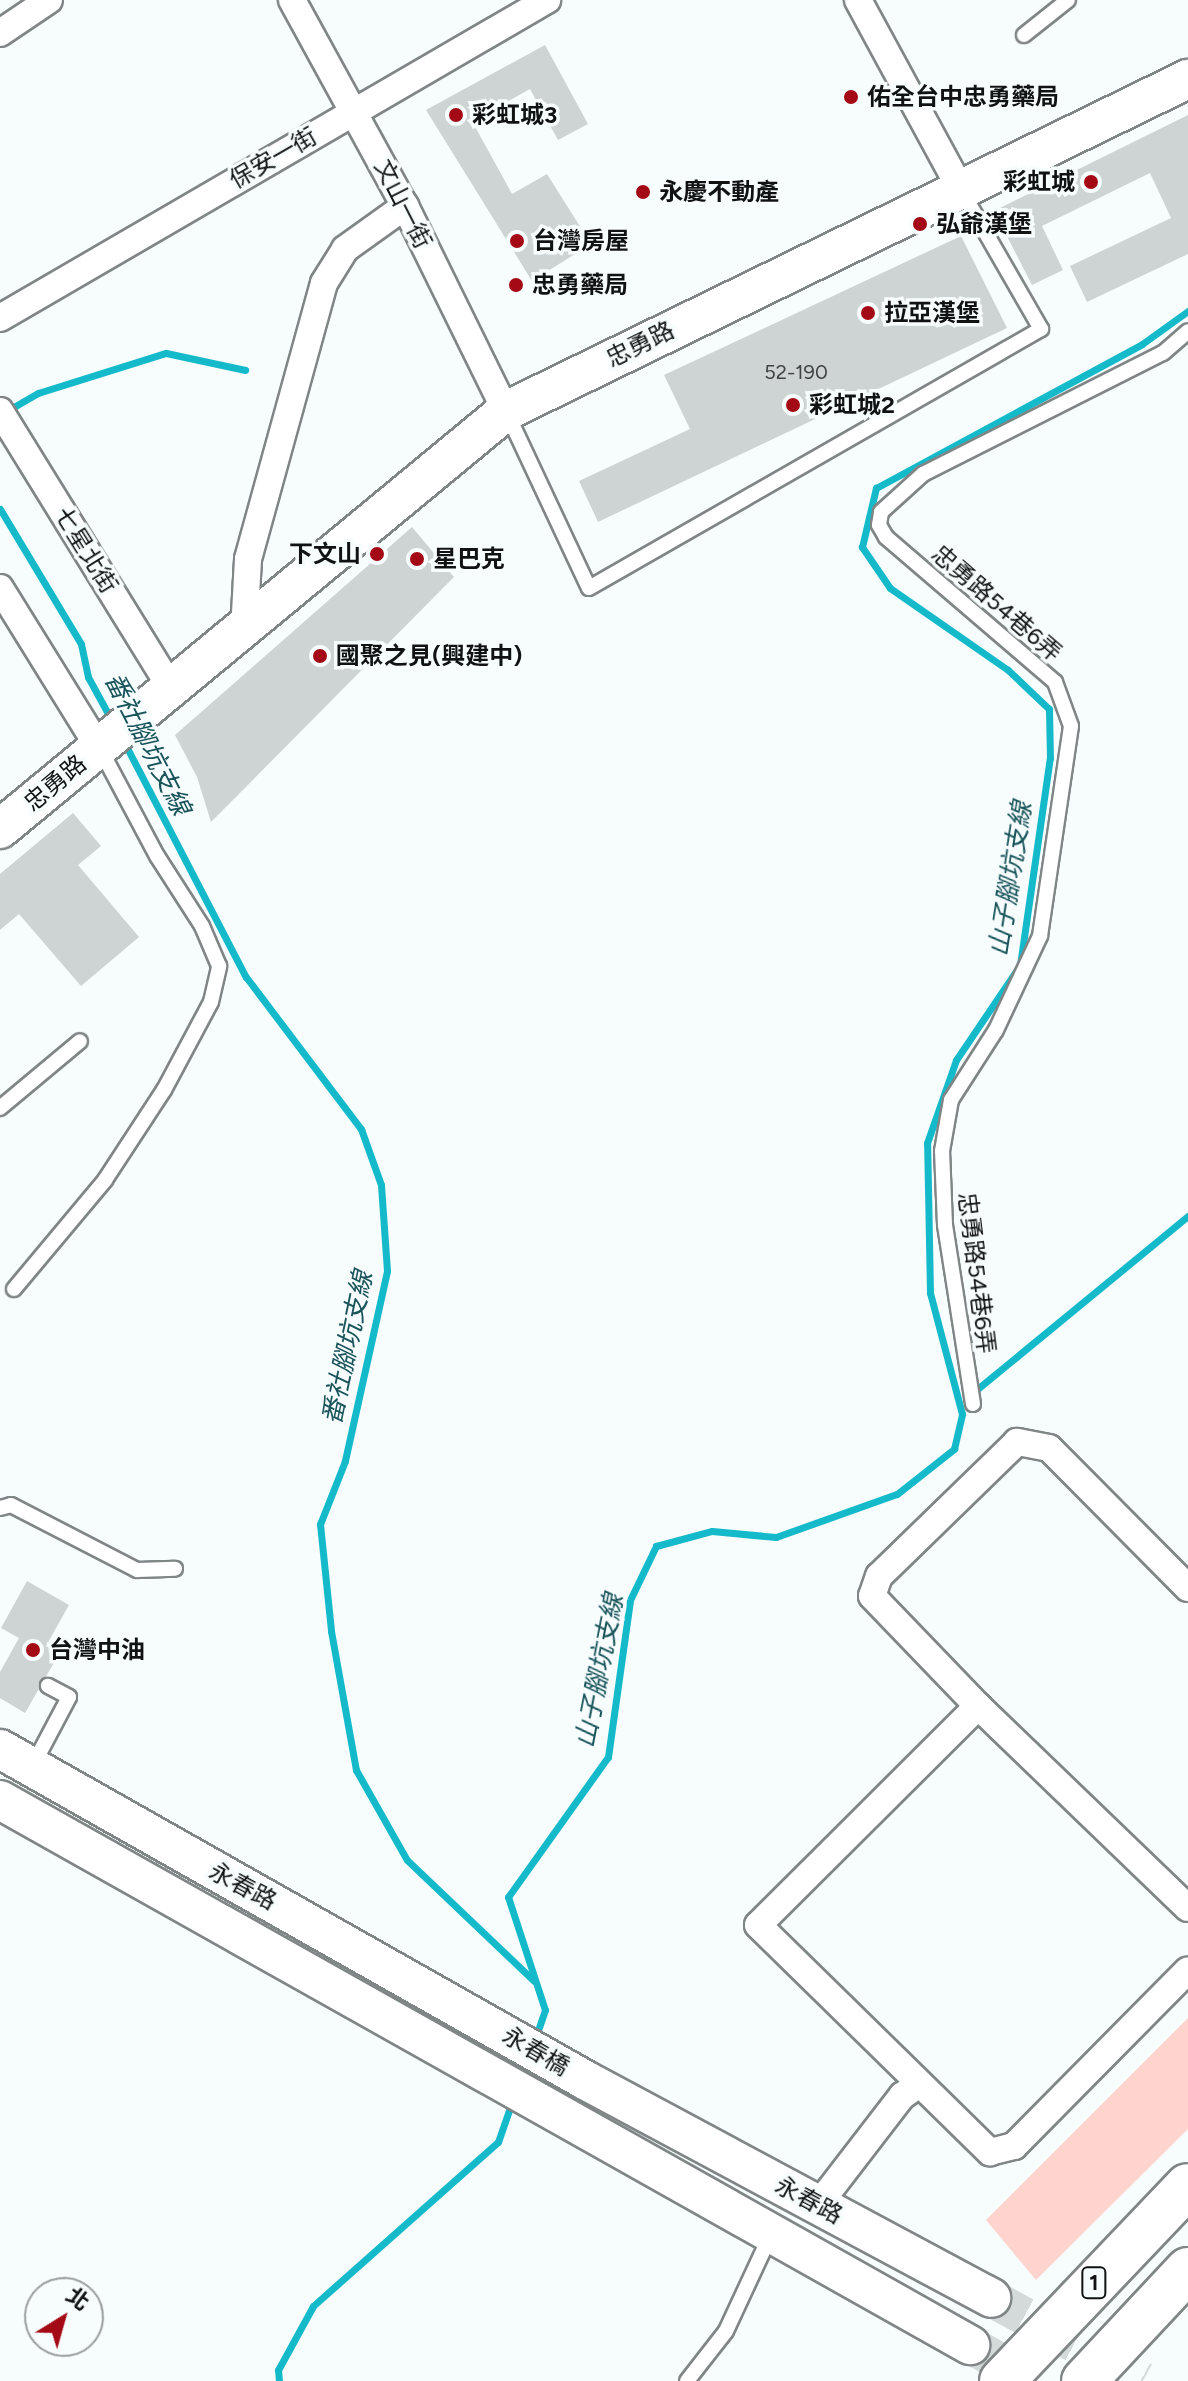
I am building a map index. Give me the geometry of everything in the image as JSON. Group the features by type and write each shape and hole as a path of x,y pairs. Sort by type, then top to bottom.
{"highway":[{"name":"1","path":"1002,2381 1188,2186"},
{"path":"1084,2381 1188,2270"}],"street":[{"path":"0,33 49,0"},
{"name":"文山一街","path":"292,0 405,206 506,411"},
{"name":"保安一街","path":"0,318 547,0"},
{"path":"858,0 959,186"},
{"name":"忠勇路","path":"0,829 163,698 506,411 959,186 1188,79"},
{"path":"244,631 248,559 324,283 345,249 405,206"},
{"name":"七星北街","path":"0,411 163,698"},
{"path":"0,588 105,742"},
{"path":"1188,1588 1049,1448 1017,1442 879,1576 872,1596 978,1706 1188,1908"},
{"path":"978,1706 758,1925 990,2152 1014,2146 1188,1970"},
{"name":"永春路","path":"16,1758 486,2022"},
{"name":"永春路","path":"0,1800 478,2070"},
{"name":"永春橋","path":"486,2022 585,2080"},
{"name":"永春橋","path":"478,2070 569,2121"},
{"name":"永春路","path":"585,2080 991,2298"},
{"path":"818,2205 902,2096 919,2084"},
{"name":"永春路","path":"569,2121 970,2345"}],"lane":[{"path":"1024,35 1068,0"},
{"path":"506,411 589,588 1041,329 959,186"},
{"name":"忠勇路54巷6弄","path":"973,1404 945,1225 942,1151 951,1100 996,1030 1040,936 1071,726 1055,682 886,537 879,525 881,512 923,474 1163,353 1188,331"},
{"path":"14,1289 105,1180 164,1090 211,1002 219,966 202,926 105,742"},
{"path":"0,1108 80,1041"},
{"path":"0,1508 11,1505 137,1570 175,1569"},
{"path":"16,1758 69,1697 48,1686"},
{"path":"687,2381 726,2331 771,2234"}],"shaded area":[{"path":"1188,2018 1188,2129 1036,2280 986,2220"}],"building":[{"path":"545,45 588,124 558,140 530,89 472,121 512,194 547,174 591,244 532,281 426,110"},
{"path":"1188,115 1188,254 1087,302 1070,266 1171,218 1150,173 1042,226 1063,270 1032,285 994,211"},
{"path":"961,236 1007,328 598,522 579,481 690,429 664,375"},
{"name":"國聚之見(興建中)","path":"412,527 454,577 211,822 197,777 175,735"},
{"path":"73,813 101,846 78,865 139,937 81,986 19,914 0,930 0,874"},
{"name":"台灣中油","path":"27,1581 69,1605 46,1646 59,1654 25,1713 0,1698 0,1672 19,1638 1,1628"}],"waterway":[{"name":"山子腳坑支線","path":"535,2039 545,2010 508,1897 608,1757 630,1600 656,1546 712,1531 776,1537 897,1494 954,1449 962,1414 930,1293 927,1143 956,1060 1020,965 1050,758 1049,709 1008,670 890,588 862,547 876,488 1142,344 1188,311"},
{"path":"5,412 38,393 166,353 245,370"},
{"name":"番社腳坑支線","path":"0,509 81,644 88,677 112,721"},
{"name":"番社腳坑支線","path":"124,742 246,977 361,1129 381,1185 387,1271 345,1461 320,1524 331,1631 356,1770 407,1860 534,1981"},
{"path":"970,1395 1188,1216"},
{"name":"山子腳坑支線","path":"279,2381 278,2370 313,2306 498,2142 513,2099"}],"tunnel":[{"path":"991,2298 1143,2381"},
{"path":"970,2345 1035,2381"}],"place":[{"name":"佑全台中忠勇藥局","path":"851,97"},
{"name":"彩虹城3","path":"456,115"},
{"name":"彩虹城","path":"1091,182"},
{"name":"永慶不動產","path":"643,192"},
{"name":"弘爺漢堡","path":"920,224"},
{"name":"台灣房屋","path":"517,241"},
{"name":"忠勇藥局","path":"516,285"},
{"name":"拉亞漢堡","path":"868,313"},
{"name":"彩虹城2","path":"793,405"},
{"name":"下文山","path":"377,554"},
{"name":"星巴克","path":"417,559"},
{"name":"國聚之見(興建中)","path":"320,656"},
{"name":"台灣中油","path":"33,1650"}]}
